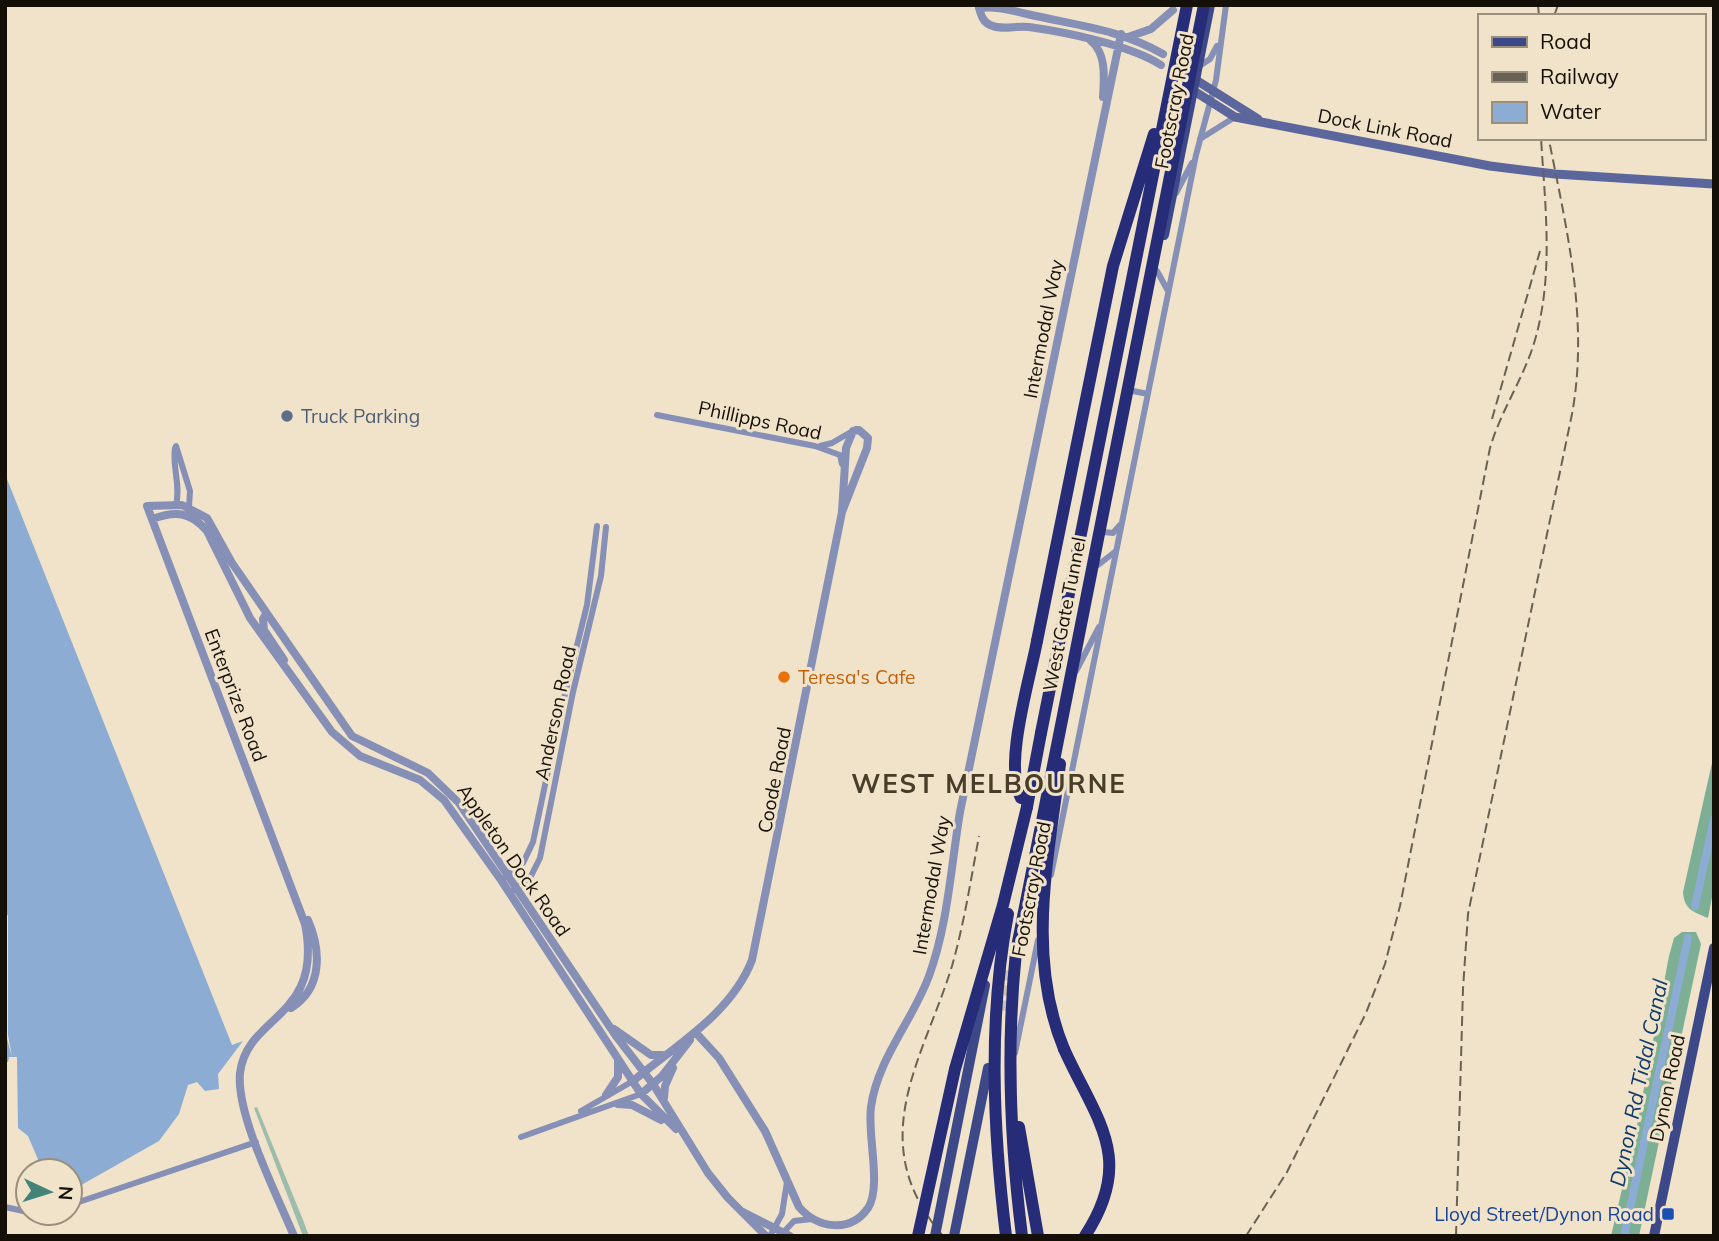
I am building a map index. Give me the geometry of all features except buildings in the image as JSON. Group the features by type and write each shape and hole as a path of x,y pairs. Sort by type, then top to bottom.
{"highway":[{"name":"West Gate Tunnel","path":"1006,1236 995,1131 997,1015 1006,925 1024,803 1187,5"},
{"name":"West Gate Tunnel","path":"1022,1236 1012,1147 1010,1068 1010,1019 1018,939 1204,5"},
{"path":"918,1236 955,1069 1003,905 1024,803 1014,781 1016,758 1113,266 1171,82"},
{"path":"1072,676 1044,888 1041,941 1045,984 1057,1031 1096,1108 1107,1138 1108,1181 1096,1220 1085,1236"},
{"path":"1010,1068 1038,1236"}],"main road":[{"name":"Footscray Road","path":"1098,565 1210,5"},
{"name":"Dock Link Road","path":"1196,80 1259,120"},
{"name":"Dock Link Road","path":"1194,91 1209,103 1235,117 1512,169 1714,184"},
{"name":"Dynon Road","path":"1654,1236 1714,948"},
{"name":"Footscray Road","path":"935,1236 990,963"},
{"path":"954,1236 988,1068"}],"street":[{"name":"Footscray Road","path":"1007,1093 1196,155 1213,92 1226,5"},
{"path":"1161,65 1118,47 1090,40 1028,26 994,26 985,21 979,8 1000,6 1125,35 1163,54"},
{"path":"1125,35 1151,29 1173,10"},
{"name":"Intermodal Way","path":"812,1219 821,1224 842,1225 860,1217 871,1203 873,1185 869,1126 874,1090 921,997 935,959 960,812 1102,114 1118,47 1125,35"},
{"path":"1198,67 1213,55 1220,38"},
{"name":"Intermodal Way","path":"1090,40 1099,48 1102,60 1102,114"},
{"path":"1200,139 1235,117"},
{"name":"Footscray Road","path":"1171,203 1196,155"},
{"path":"1157,271 1168,292"},
{"path":"1133,391 1148,394"},
{"name":"Phillipps Road","path":"657,415 815,446 841,456 842,512"},
{"path":"815,446 832,443 856,429"},
{"name":"Coode Road","path":"521,1137 641,1094 738,989 746,975 760,933 842,512 846,448 852,432 856,429 866,434 867,448 842,512"},
{"path":"176,446 190,491 189,507 176,505 176,446"},
{"name":"Enterprize Road","path":"176,505 147,506 296,895 309,947 309,964 303,982 285,1011 246,1053 240,1070 243,1105 294,1236"},
{"name":"Appleton Dock Road","path":"189,507 207,518 232,562 352,736 415,765 437,780 459,803 641,1094 681,1134"},
{"name":"Appleton Dock Road","path":"152,519 180,513 188,514 201,524 250,618 303,693 344,744 360,756 406,773 432,788 505,878"},
{"path":"1104,533 1116,532 1124,517"},
{"name":"Anderson Road","path":"505,878 523,863 538,824 559,714 587,605 597,526"},
{"name":"Anderson Road","path":"513,891 530,878 540,858 573,692 603,568 606,527"},
{"name":"Footscray Road","path":"1098,565 1114,554 1118,546"},
{"name":"Footscray Road","path":"1072,676 1098,629 1105,609"},
{"path":"267,614 263,619 264,630 303,693"},
{"name":"Appleton Dock Road","path":"513,891 653,1084 681,1134 715,1184 768,1236"},
{"path":"606,1022 651,1055 665,1055"},
{"path":"695,1033 719,1058 773,1145 799,1207 812,1219"},
{"name":"Coode Road","path":"574,1116 634,1081 695,1033"},
{"path":"666,1104 665,1086 685,1047"},
{"path":"606,1095 620,1071 618,1058"},
{"path":"618,1104 637,1107 681,1134"},
{"path":"84,1200 256,1142"},
{"path":"768,1236 784,1208 787,1177"},
{"name":"Appleton Dock Road","path":"743,1212 790,1236"},
{"path":"780,1236 794,1221 812,1219"}],"green space":[{"path":"1714,754 1714,887 1708,918 1690,909 1683,892"},
{"path":"1682,932 1696,932 1701,944 1639,1236 1611,1236 1637,1125 1669,956 1674,938"},
{"path":"257,1107 309,1236 303,1236 254,1108"}],"water":[{"path":"5,474 232,1045 243,1041 218,1074 219,1089 205,1091 197,1082 188,1085 179,1114 159,1141 84,1183 84,1157 37,1157 28,1136 18,1128 17,1057 9,1057 8,1062 5,1062"}],"pier":[{"path":"5,915 8,915 8,1035 12,1057 6,1035"}],"waterway":[{"name":"Dynon Rd Tidal Canal","path":"1695,906 1714,819"},
{"name":"Dynon Rd Tidal Canal","path":"1624,1236 1688,938"}],"tunnel":[{"path":"1001,1010 1010,970"}],"railway":[{"path":"1538,5 1539,14"},
{"path":"1555,14 1558,5"},
{"path":"1246,1236 1287,1172 1366,1013 1385,964 1400,906 1490,448 1530,354 1541,315 1547,239 1541,140"},
{"path":"1456,1236 1463,989 1468,914 1577,379 1574,276 1549,140"},
{"path":"1492,419 1540,251"},
{"path":"943,1236 919,1201 906,1167 903,1134 906,1101 915,1068 952,966 979,836"}],"place":[{"name":"Truck Parking","path":"287,416"},
{"name":"Teresa's Cafe","path":"784,677"},
{"name":"Lloyd Street/Dynon Road","path":"1668,1214"}],"district":[{"name":"WEST MELBOURNE","path":"989,784"}]}
